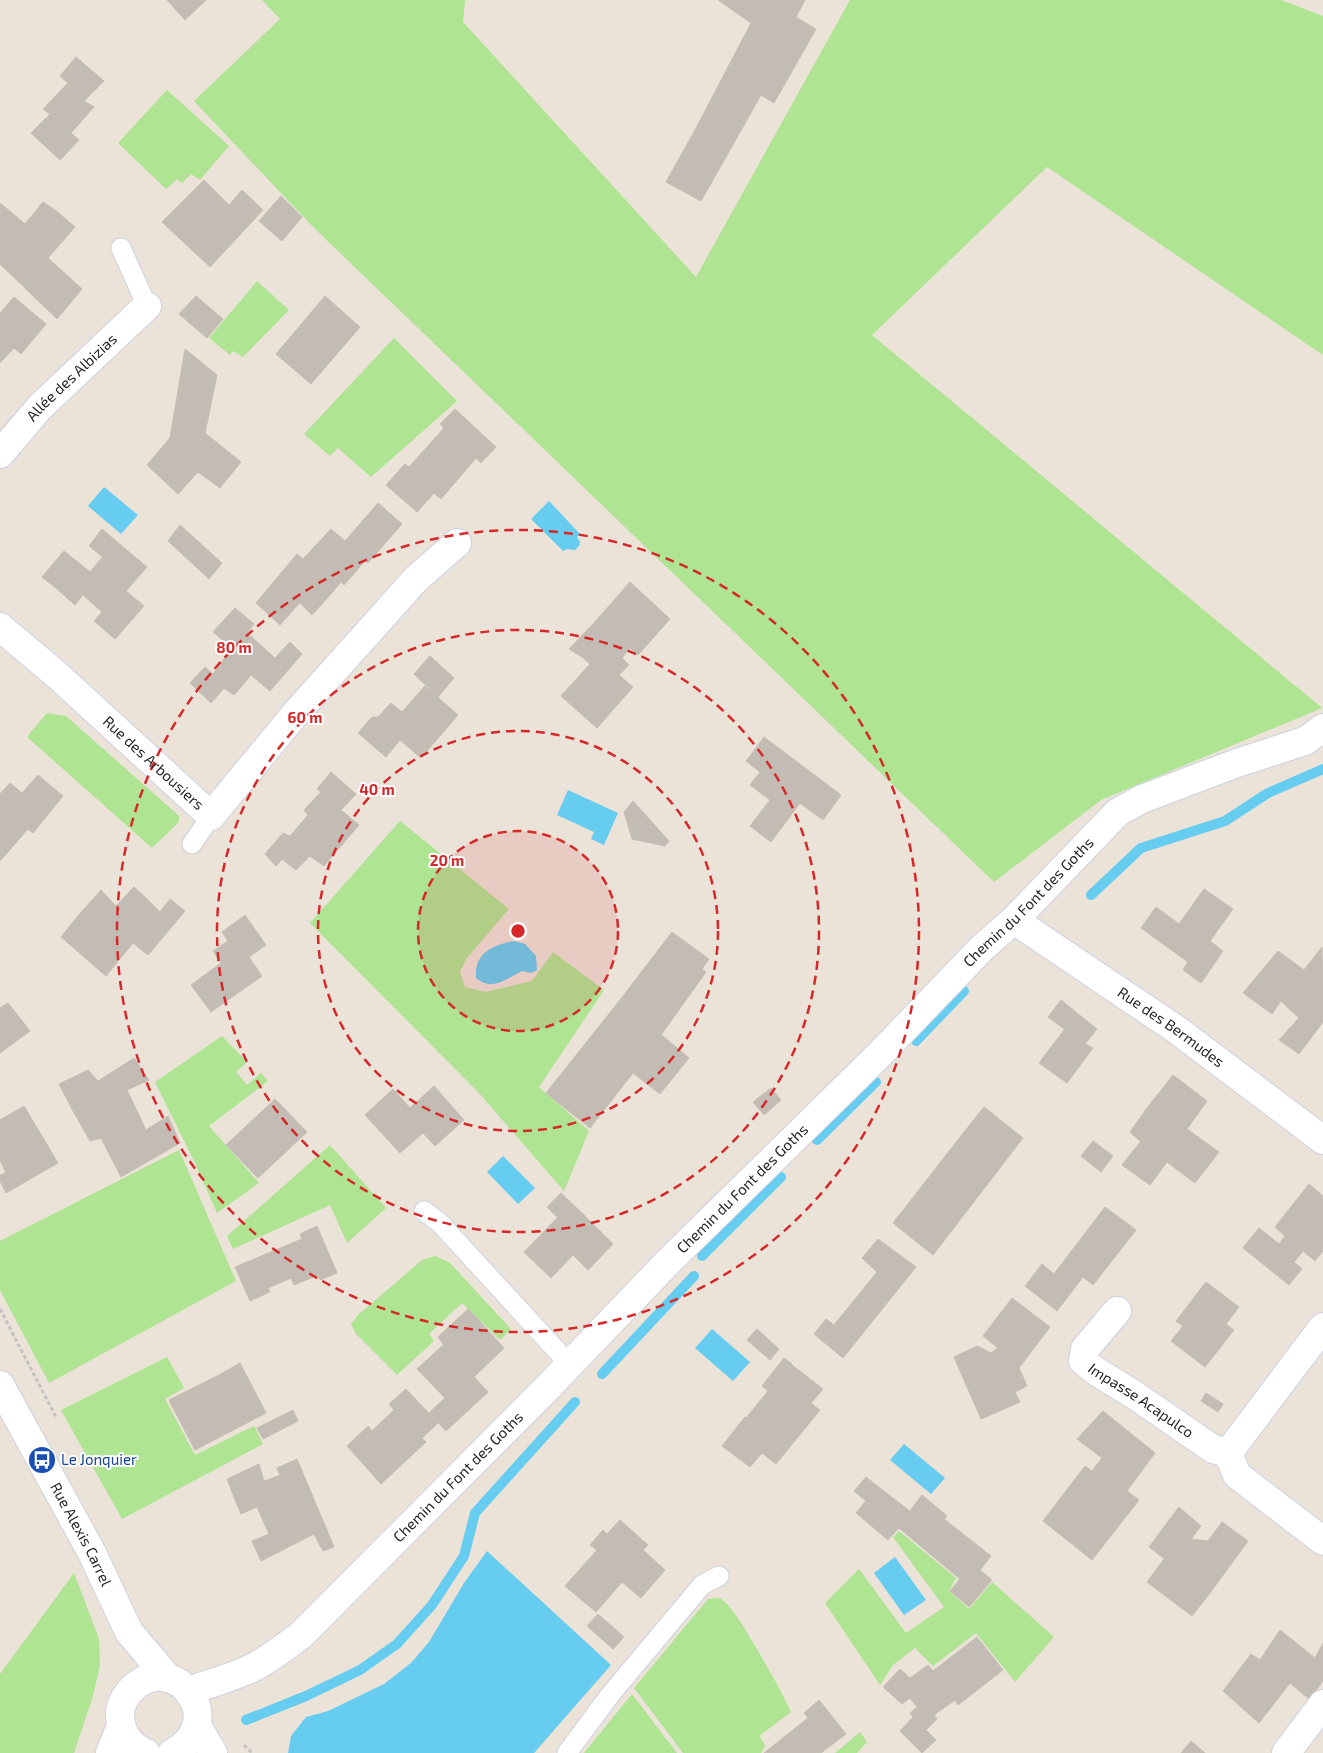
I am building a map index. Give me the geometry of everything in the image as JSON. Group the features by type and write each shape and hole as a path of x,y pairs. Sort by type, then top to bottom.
{"street":[{"name":"Allée des Albizias","path":"0,454 40,407 147,306"},
{"name":"Rue des Arbousiers","path":"0,627 57,675 211,816 296,713 416,579 457,543"},
{"name":"Chemin du Font des Goths","path":"178,1684 221,1681 251,1668 276,1654 301,1635 570,1365 668,1262 881,1053 982,948 1014,920 1118,812 1142,799 1237,763 1305,741 1323,728"},
{"name":"Rue des Bermudes","path":"1014,920 1178,1030 1323,1140"},
{"name":"Impasse Acapulco","path":"1117,1311 1085,1349 1083,1361 1213,1449 1228,1453"},
{"path":"1323,1327 1228,1453 1237,1475 1323,1541"},
{"name":"Rue Alexis Carrel","path":"0,1385 92,1553 129,1632 196,1702 197,1726 213,1753"},
{"name":"Rue Alexis Carrel","path":"110,1753 121,1726 122,1702 128,1692 131,1669 129,1632"},
{"path":"128,1692 136,1684 146,1679 157,1677 178,1684"},
{"path":"1286,1753 1323,1704"},
{"path":"121,1726 131,1744 146,1753"},
{"path":"172,1753 182,1748 192,1738 197,1726"}],"lane":[{"path":"121,248 147,306"},
{"path":"192,844 211,816"},
{"path":"424,1210 439,1222 570,1365"},
{"path":"567,1753 610,1695 702,1584 719,1576"}],"green space":[{"path":"262,0 465,0 463,22 696,277 850,0 1281,0 1323,16 1323,355 1047,167 872,335 1322,708 1101,800 994,882 313,227 194,101 280,19"},
{"path":"167,90 229,146 200,180 191,174 182,183 177,179 166,189 118,143"},
{"path":"257,281 289,310 243,357 233,351 230,355 209,338"},
{"path":"394,338 457,401 371,477 338,448 330,456 304,434"},
{"path":"47,713 66,716 179,816 179,822 152,848 27,737"},
{"path":"400,821 509,909 466,959 460,972 465,987 485,992 532,981 553,952 604,990 539,1087 589,1131 564,1191 478,1092 310,923"},
{"path":"222,1036 247,1062 236,1072 247,1085 261,1073 268,1081 209,1126 259,1183 217,1213 195,1163 155,1082"},
{"path":"330,1145 386,1208 347,1243 330,1205 233,1249 227,1236"},
{"path":"179,1150 236,1281 49,1383 0,1290 0,1241"},
{"path":"435,1256 450,1263 511,1329 500,1340 462,1303 429,1334 434,1341 397,1375 356,1334 351,1324 358,1315 422,1260"},
{"path":"167,1357 184,1388 165,1399 195,1455 254,1426 263,1444 122,1519 61,1410"},
{"path":"899,1531 956,1578 949,1591 969,1609 992,1582 1054,1637 1015,1682 976,1633 933,1666 915,1648 893,1665 880,1685 825,1603 859,1569 906,1633 944,1607 893,1537"},
{"path":"74,1573 99,1639 100,1666 92,1699 74,1753 0,1753 0,1674"},
{"path":"720,1598 730,1607 742,1624 791,1712 759,1736 765,1745 761,1753 683,1753 634,1688 708,1599"},
{"path":"632,1694 677,1753 584,1753"},
{"path":"860,1732 867,1742 857,1753 835,1753"}],"water":[{"path":"104,487 138,515 121,534 88,506"},
{"path":"549,501 580,534 577,537 580,542 579,546 575,550 567,549 563,551 531,519"},
{"path":"568,790 618,813 604,845 591,839 594,832 557,815"},
{"path":"514,941 525,944 536,956 537,970 531,973 522,971 499,983 493,984 482,982 476,978 478,962 486,952 499,945"},
{"path":"503,1156 535,1188 518,1204 487,1172"},
{"path":"712,1329 750,1362 733,1381 695,1348"},
{"path":"904,1444 945,1478 931,1494 890,1460"},
{"path":"487,1551 611,1665 534,1753 288,1753 291,1736 306,1717 328,1711 384,1684 411,1663 429,1642 464,1583"},
{"path":"895,1557 926,1600 904,1615 874,1573"}],"building":[{"path":"167,0 206,0 185,20"},
{"path":"718,0 767,0 816,29 774,103 761,95 730,150 695,130 751,23"},
{"path":"767,0 805,0 796,17"},
{"path":"76,57 104,81 84,101 94,107 71,133 79,140 60,160 31,133 50,114 43,109 68,83 60,76"},
{"path":"695,130 730,150 701,201 666,182"},
{"path":"204,180 229,205 242,190 263,210 210,267 162,222"},
{"path":"281,196 302,217 282,241 259,221"},
{"path":"43,202 55,210 36,233 25,224"},
{"path":"0,203 36,233 55,210 75,227 48,258 82,289 57,319 0,264"},
{"path":"196,296 223,319 207,338 179,314"},
{"path":"325,296 360,327 311,384 276,354"},
{"path":"14,297 46,324 21,354 14,348 0,363 0,313"},
{"path":"185,349 217,375 205,433 241,462 220,488 198,472 178,494 147,465 170,438"},
{"path":"455,409 496,447 481,463 476,458 441,499 434,493 417,512 386,485 405,464 409,467 444,428 440,424"},
{"path":"378,503 402,524 368,563 365,561 344,585 341,582 323,603 310,591 280,625 256,603 297,554 303,559 331,529 345,541"},
{"path":"180,525 222,563 209,579 168,541"},
{"path":"102,529 116,541 103,557 89,546"},
{"path":"116,541 147,567 126,591 144,606 115,639 94,621 102,612 83,595 75,605 57,589 79,563 90,572"},
{"path":"64,551 79,563 57,589 42,577"},
{"path":"630,582 670,619 638,655 630,648 622,658 629,665 619,675 633,687 597,728 561,696 590,664 582,657 604,632 594,623"},
{"path":"310,591 323,603 312,615 299,602"},
{"path":"235,608 254,624 247,633 275,658 290,642 302,654 270,691 251,675 234,695 224,688 211,703 190,683 205,667 213,674 232,648 213,632"},
{"path":"594,623 604,632 582,657 569,649"},
{"path":"430,656 454,678 438,697 414,674"},
{"path":"425,686 458,715 421,758 400,740 386,757 358,733 372,717 378,717 391,703 402,712"},
{"path":"764,737 841,795 823,820 800,803 771,842 750,826 770,800 750,785 760,772 746,761"},
{"path":"331,772 356,794 341,810 359,825 324,866 310,856 296,870 282,859 276,866 265,854 283,833 290,836 308,815 304,810 321,792 317,789"},
{"path":"38,775 63,796 33,833 28,829 0,861 0,804 7,810"},
{"path":"10,783 22,793 7,810 0,804 0,794"},
{"path":"633,801 669,841 665,846 632,839 624,812"},
{"path":"134,887 147,899 131,919 116,906"},
{"path":"1204,889 1233,909 1210,941 1223,951 1201,983 1183,970 1188,962 1141,928 1156,907 1179,924"},
{"path":"101,890 116,906 96,932 77,917"},
{"path":"147,899 160,912 170,899 185,911 148,955 133,943 106,976 61,937 77,917 96,932 116,906 131,919"},
{"path":"245,915 266,945 249,957 262,976 211,1012 191,985 221,963 213,951 228,941 222,932"},
{"path":"672,932 709,959 702,969 706,972 661,1035 620,1000"},
{"path":"1322,947 1323,989 1322,991 1304,970"},
{"path":"1278,951 1304,970 1322,991 1323,989 1323,1022 1299,1054 1279,1040 1299,1018 1281,1001 1272,1014 1243,993"},
{"path":"620,1000 689,1058 660,1094 633,1073 590,1128 546,1093"},
{"path":"1061,1000 1077,1013 1064,1029 1048,1017"},
{"path":"8,1003 30,1031 0,1053 0,1008"},
{"path":"1077,1013 1097,1029 1085,1044 1093,1048 1067,1083 1039,1063"},
{"path":"134,1058 149,1080 127,1090 117,1069"},
{"path":"117,1069 146,1130 168,1116 180,1143 121,1177 101,1138 90,1141 73,1111 85,1104 77,1092"},
{"path":"88,1070 98,1081 77,1092 85,1104 73,1111 59,1084"},
{"path":"1173,1075 1207,1101 1187,1129 1219,1152 1195,1183 1167,1162 1150,1185 1122,1165 1161,1116 1147,1108"},
{"path":"434,1086 464,1120 435,1146 423,1133 400,1153 365,1115 393,1089 410,1108"},
{"path":"771,1088 781,1100 764,1115 753,1102"},
{"path":"275,1099 307,1132 258,1178 226,1145"},
{"path":"24,1106 58,1163 6,1193 0,1181 0,1175 6,1173 0,1160 0,1120"},
{"path":"984,1107 1023,1138 933,1255 893,1223 922,1186 938,1197 972,1153 957,1141"},
{"path":"1147,1108 1161,1116 1141,1142 1130,1132"},
{"path":"957,1141 972,1153 954,1176 939,1164"},
{"path":"1093,1141 1113,1156 1101,1172 1081,1156"},
{"path":"939,1164 954,1176 938,1197 922,1186"},
{"path":"1309,1184 1323,1196 1323,1251 1315,1261 1303,1251 1294,1262 1302,1269 1289,1285 1243,1248 1259,1228 1279,1244 1285,1236 1275,1227"},
{"path":"561,1193 582,1213 568,1228 547,1207"},
{"path":"1105,1207 1136,1230 1093,1285 1083,1277 1057,1311 1025,1286 1042,1264 1054,1274"},
{"path":"582,1213 613,1244 588,1270 573,1255 551,1278 524,1252 558,1217 568,1228"},
{"path":"317,1226 337,1273 320,1280 318,1275 294,1285 291,1278 268,1288 270,1292 250,1301 235,1267 302,1239 300,1234"},
{"path":"878,1239 916,1267 843,1358 814,1334 826,1319 834,1325 877,1272 862,1258"},
{"path":"1206,1282 1239,1307 1226,1324 1234,1330 1205,1367 1171,1341 1183,1326 1176,1321"},
{"path":"1012,1298 1050,1327 1019,1368 1027,1386 1015,1392 1020,1402 981,1419 954,1357 977,1346 991,1353 998,1348 983,1336"},
{"path":"468,1309 475,1316 444,1345 438,1337"},
{"path":"475,1316 504,1348 474,1377 488,1392 446,1431 429,1413 445,1398 417,1369"},
{"path":"757,1329 779,1349 770,1360 747,1340"},
{"path":"784,1358 792,1364 770,1392 780,1400 758,1428 746,1418 768,1391 762,1386"},
{"path":"240,1363 266,1413 195,1450 175,1412 224,1386 219,1375"},
{"path":"792,1365 823,1389 811,1403 820,1410 776,1464 762,1453 750,1467 722,1446 745,1417 758,1428 780,1400 770,1392"},
{"path":"219,1375 224,1386 175,1412 169,1400"},
{"path":"406,1389 438,1423 422,1438 426,1442 381,1484 347,1446 368,1426 372,1431 394,1410 389,1404"},
{"path":"1206,1393 1223,1404 1218,1412 1201,1401"},
{"path":"293,1410 298,1421 263,1439 257,1428"},
{"path":"1103,1411 1155,1453 1127,1491 1139,1500 1092,1560 1043,1521 1085,1466 1092,1471 1102,1458 1077,1439"},
{"path":"297,1459 334,1547 323,1551 314,1534 261,1561 252,1541 269,1534 257,1507 241,1514 232,1492 263,1478 265,1481 280,1475 277,1468"},
{"path":"259,1464 263,1478 232,1492 227,1479"},
{"path":"1095,1470 1132,1498 1106,1534 1067,1505"},
{"path":"866,1477 912,1513 888,1540 856,1513 866,1501 854,1491"},
{"path":"922,1495 947,1516 934,1531 910,1511"},
{"path":"1179,1507 1201,1526 1191,1539 1208,1541 1222,1522 1248,1541 1210,1593 1149,1547"},
{"path":"912,1513 992,1580 969,1607 950,1591 960,1579 899,1528"},
{"path":"944,1519 991,1556 980,1570 934,1531"},
{"path":"620,1520 648,1545 643,1550 665,1570 641,1598 622,1582 596,1612 565,1586 597,1550 590,1545 603,1530 607,1534"},
{"path":"1164,1559 1210,1593 1192,1616 1147,1582"},
{"path":"598,1614 624,1637 613,1649 587,1626"},
{"path":"1280,1630 1315,1658 1323,1643 1323,1681 1309,1699 1290,1683 1259,1723 1223,1691 1251,1654 1260,1660"},
{"path":"977,1637 1003,1670 958,1705 955,1700 934,1715 937,1719 926,1730 936,1740 922,1753 900,1731 913,1717 910,1713 917,1707 910,1698 902,1704 883,1687 900,1669 910,1678 928,1665 933,1671"},
{"path":"819,1700 846,1734 821,1753 764,1753 808,1718 804,1713"},
{"path":"1191,1741 1205,1753 1181,1753"}],"waterway":[{"path":"1091,895 1141,848 1225,821 1268,793 1323,769"},
{"path":"916,1041 964,991"},
{"path":"817,1140 876,1082"},
{"path":"702,1256 781,1177"},
{"path":"602,1374 694,1276"},
{"path":"246,1720 306,1696 360,1670 397,1644 432,1605 464,1556 475,1513 575,1402"}],"place":[{"name":"Le Jonquier","path":"42,1460"}]}
